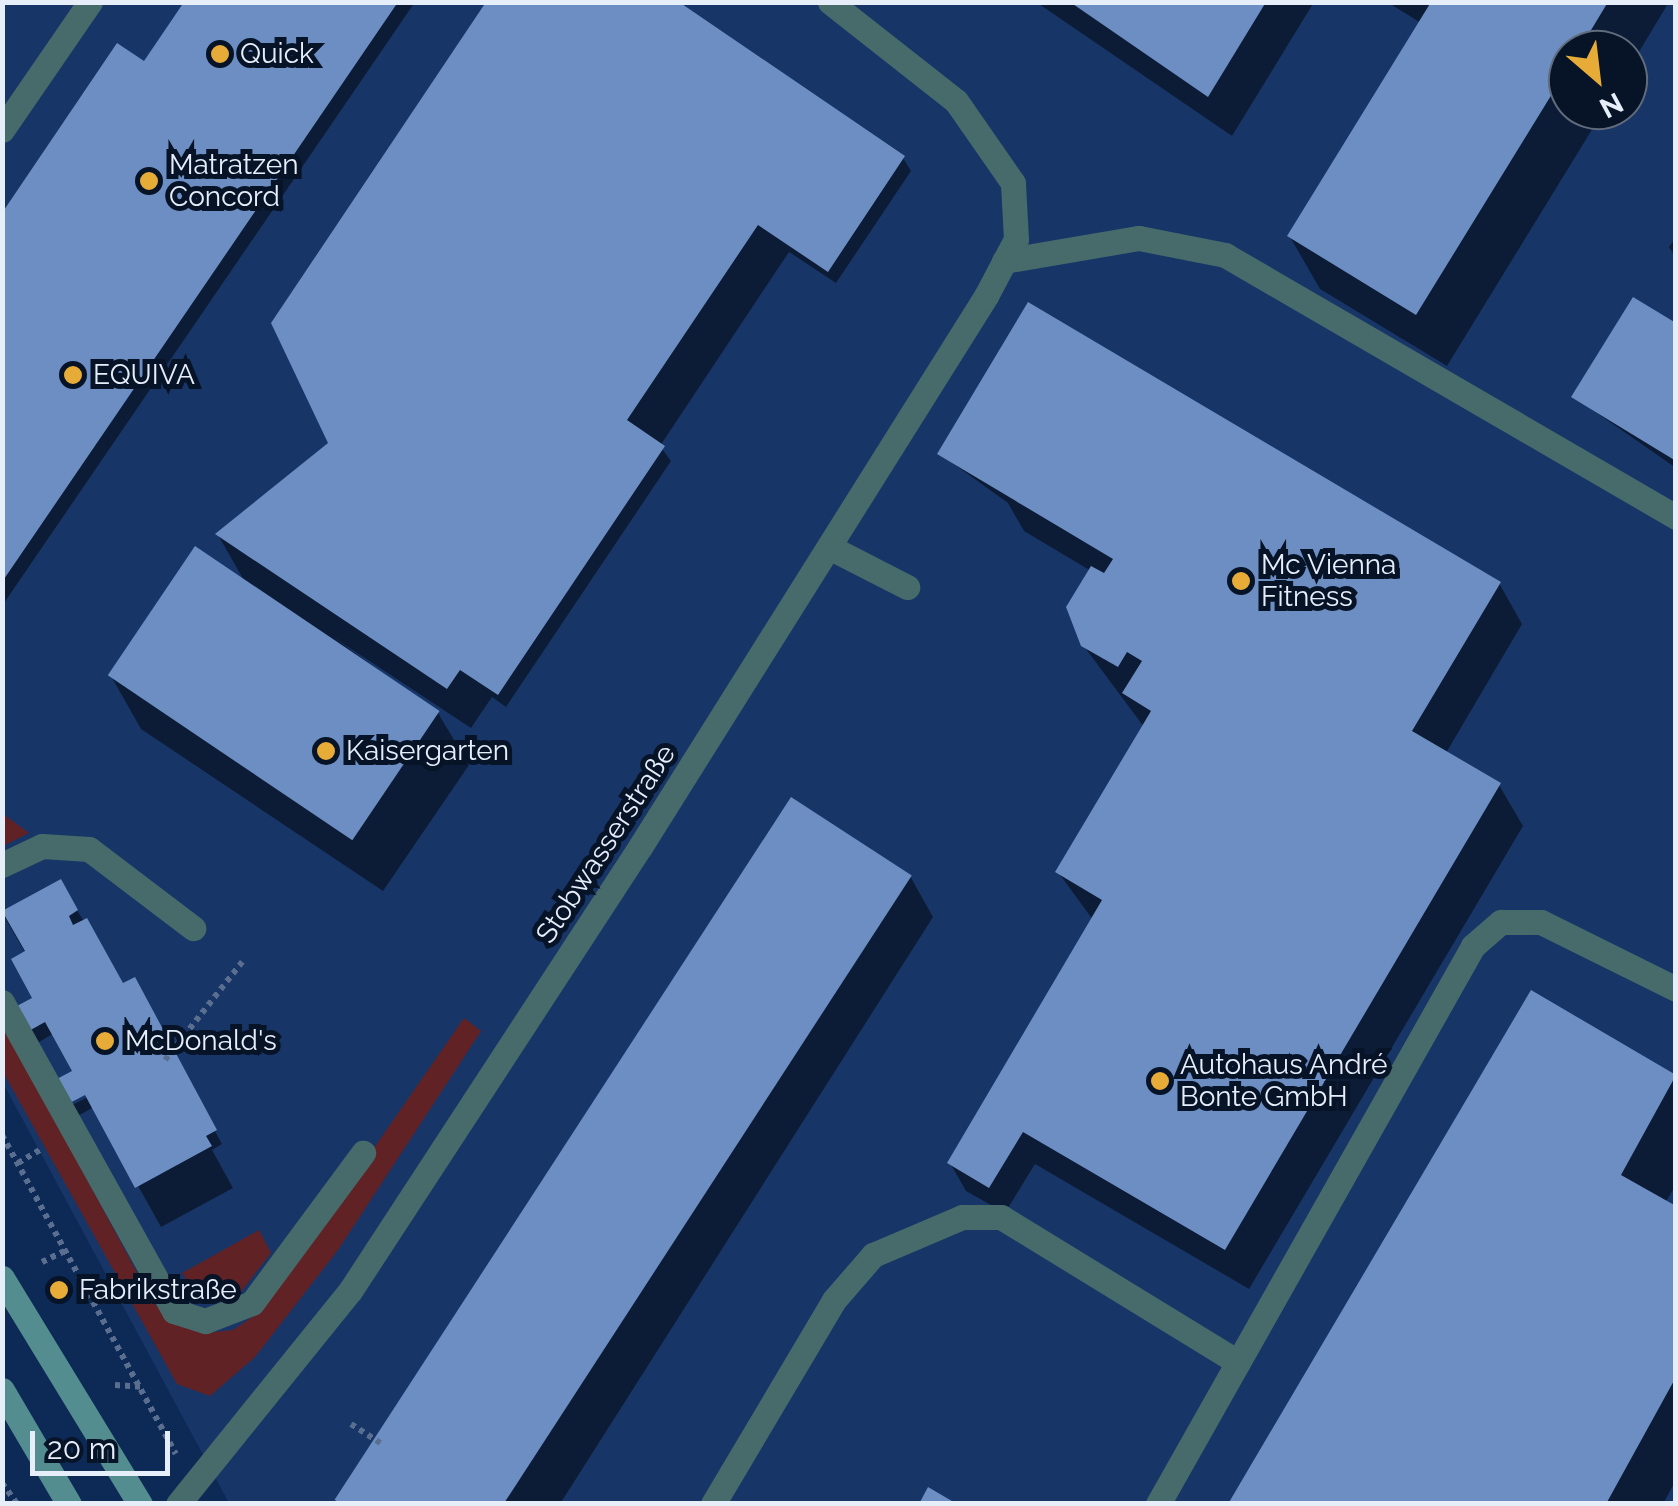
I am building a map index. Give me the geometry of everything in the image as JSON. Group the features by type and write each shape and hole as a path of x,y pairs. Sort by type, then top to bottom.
{"main road":[{"path":"2,1278 140,1504"},
{"path":"2,1390 68,1504"}],"street":[{"path":"2,130 90,2"},
{"name":"Stobwasserstraße","path":"186,1494 350,1291 829,547 1016,239 1013,183 956,101 830,2"},
{"path":"1004,261 1139,238 1225,256 1676,517"},
{"path":"829,547 908,587"},
{"path":"2,865 42,846 90,849 194,928"},
{"path":"1158,1504 1473,946 1501,922 1540,922 1676,989"},
{"path":"2,1002 174,1311 204,1321 252,1303 363,1153"},
{"path":"713,1504 834,1300 873,1255 962,1216 1000,1218 1238,1362"}],"path":[{"path":"165,1060 242,962"},
{"path":"2,1135 142,1387 186,1494"},
{"path":"42,1262 67,1250"},
{"path":"115,1385 142,1387"},
{"path":"350,1424 380,1442"},
{"path":"2,1483 16,1504"}],"shaded area":[{"path":"2,3 1675,3 1675,1503 229,1503 3,1083"},
{"path":"3,814 29,833 3,846"},
{"path":"464,1018 481,1031 338,1250 255,1357 210,1396 177,1384 3,1072 2,1022 154,1304 205,1333 233,1330 261,1311"},
{"path":"259,1230 271,1253 240,1293 220,1298 192,1289 182,1273"}],"building":[{"path":"184,2 398,2 2,582 2,213 117,43 144,61"},
{"path":"486,2 679,2 905,156 828,272 758,225 627,420 665,446 498,695 460,670 447,689 215,534 328,443 271,323"},
{"path":"1070,2 1266,2 1208,97"},
{"path":"1431,2 1608,2 1591,30 1548,30 1548,100 1416,315 1287,236"},
{"path":"1633,297 1676,323 1676,461 1571,397"},
{"path":"1028,302 1501,582 1412,731 1501,783 1225,1250 1023,1132 989,1188 947,1163 1102,900 1055,872 1151,711 1122,693 1142,661 1127,652 1118,667 1081,646 1066,607 1091,566 1104,573 1113,559 937,454"},
{"path":"195,546 440,711 352,840 108,675"},
{"path":"791,797 912,875 504,1504 341,1504 335,1500"},
{"name":"McDonald's","path":"61,879 78,910 69,916 73,925 87,918 123,983 135,977 217,1130 206,1136 212,1146 135,1188 85,1095 66,1105 53,1081 72,1071 45,1022 27,1032 13,1008 32,998 11,959 25,951 2,911"},
{"path":"1531,990 1676,1075 1621,1175 1676,1206 1676,1377 1606,1504 1228,1504"},
{"path":"928,1487 957,1504 919,1504"}],"place":[{"name":"Quick","path":"220,54"},
{"name":"Matratzen Concord","path":"149,181"},
{"name":"EQUIVA","path":"73,375"},
{"name":"Mc Vienna Fitness","path":"1241,581"},
{"name":"Kaisergarten","path":"326,751"},
{"name":"McDonald's","path":"105,1041"},
{"name":"Autohaus André Bonte GmbH","path":"1160,1081"},
{"name":"Fabrikstraße","path":"59,1290"}]}
